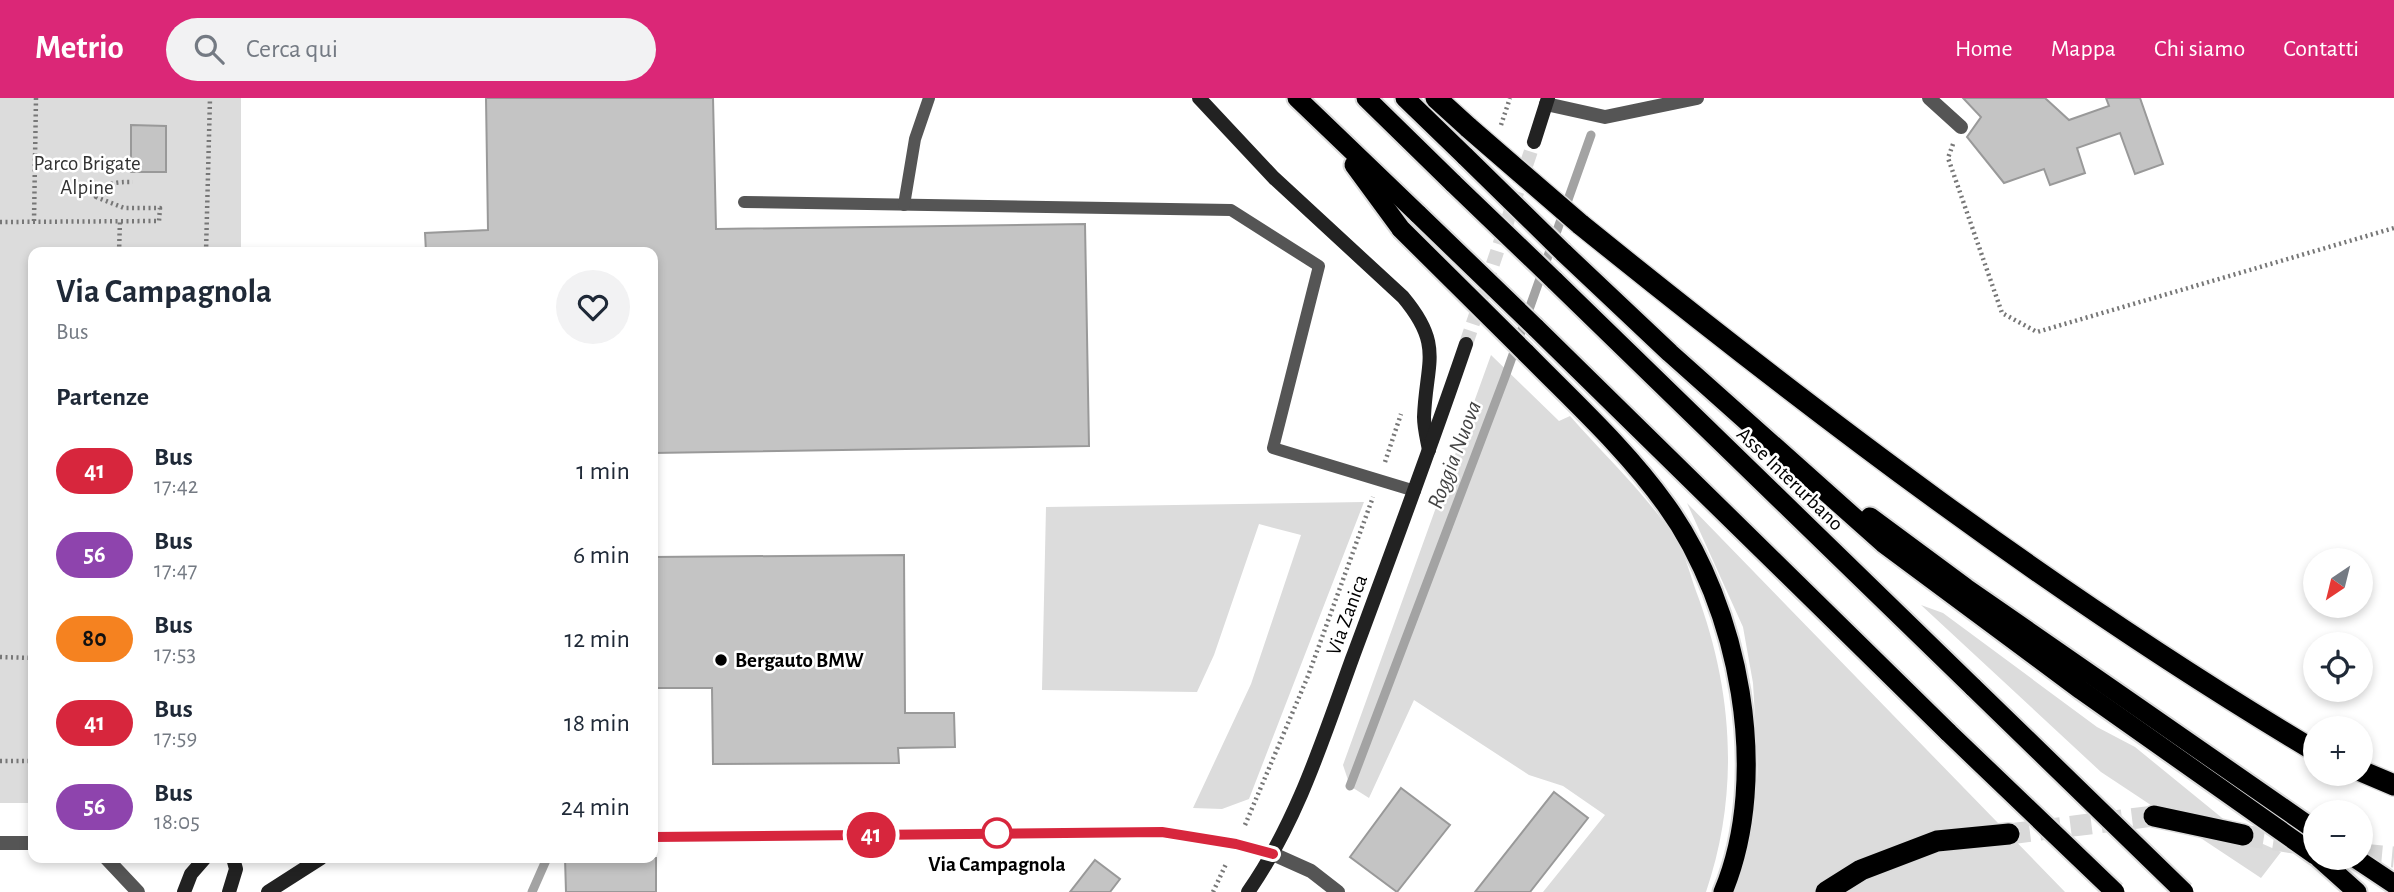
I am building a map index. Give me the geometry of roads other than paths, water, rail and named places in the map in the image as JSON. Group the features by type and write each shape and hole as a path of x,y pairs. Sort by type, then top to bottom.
{"highway":[{"path":"1297,98 2115,892"},
{"name":"Asse Interurbano","path":"1366,98 2183,892"},
{"path":"1405,98 1563,252 1883,543 1973,611 2303,846"},
{"path":"1436,98 1580,224 1825,419 1995,543 2140,642 2303,744"},
{"path":"1325,125 1401,229 1595,423 1667,506 1706,573 1721,615 1741,699 1745,739 1744,801 1738,840 1723,892"},
{"path":"1800,469 2303,822"},
{"path":"2373,776 2394,785"},
{"path":"2154,816 2243,835"},
{"path":"1826,892 1861,870 1937,841 2009,834"},
{"path":"2333,870 2357,892"},
{"path":"2373,870 2394,884"}],"main road":[{"path":"1199,98 1274,178 1403,297 1417,314 1431,349 1424,419 1429,453"},
{"path":"1534,142 1547,101"},
{"name":"Via Zanica","path":"1248,892 1273,854 1301,796 1429,453 1466,344"},
{"path":"658,837 1162,832 1236,844 1273,854"},
{"path":"184,892 191,874 201,863"},
{"path":"229,892 236,869 234,863"},
{"path":"268,892 313,863"}],"street":[{"path":"1547,101 1580,113 1605,117 1698,98"},
{"path":"1929,98 1961,127"},
{"path":"0,843 28,843"},
{"path":"1273,854 1311,871 1338,892"},
{"path":"111,863 138,892"}],"lane":[{"path":"904,205 915,139 929,98"},
{"path":"744,202 1231,210 1319,266 1273,448 1415,491"}],"waterway":[{"name":"Roggia Nuova","path":"1350,786 1505,377 1591,135"},
{"path":"532,892 545,863"}],"tunnel":[{"path":"1466,344 1534,142"},
{"path":"2009,834 2154,816"},
{"path":"2243,835 2303,845"},
{"path":"2373,855 2394,857"}],"place":[{"name":"Bergauto BMW","path":"721,660"},
{"name":"Via Campagnola","path":"997,833"}],"park label":[{"name":"Parco Brigate Alpine","path":"87,175"}]}
